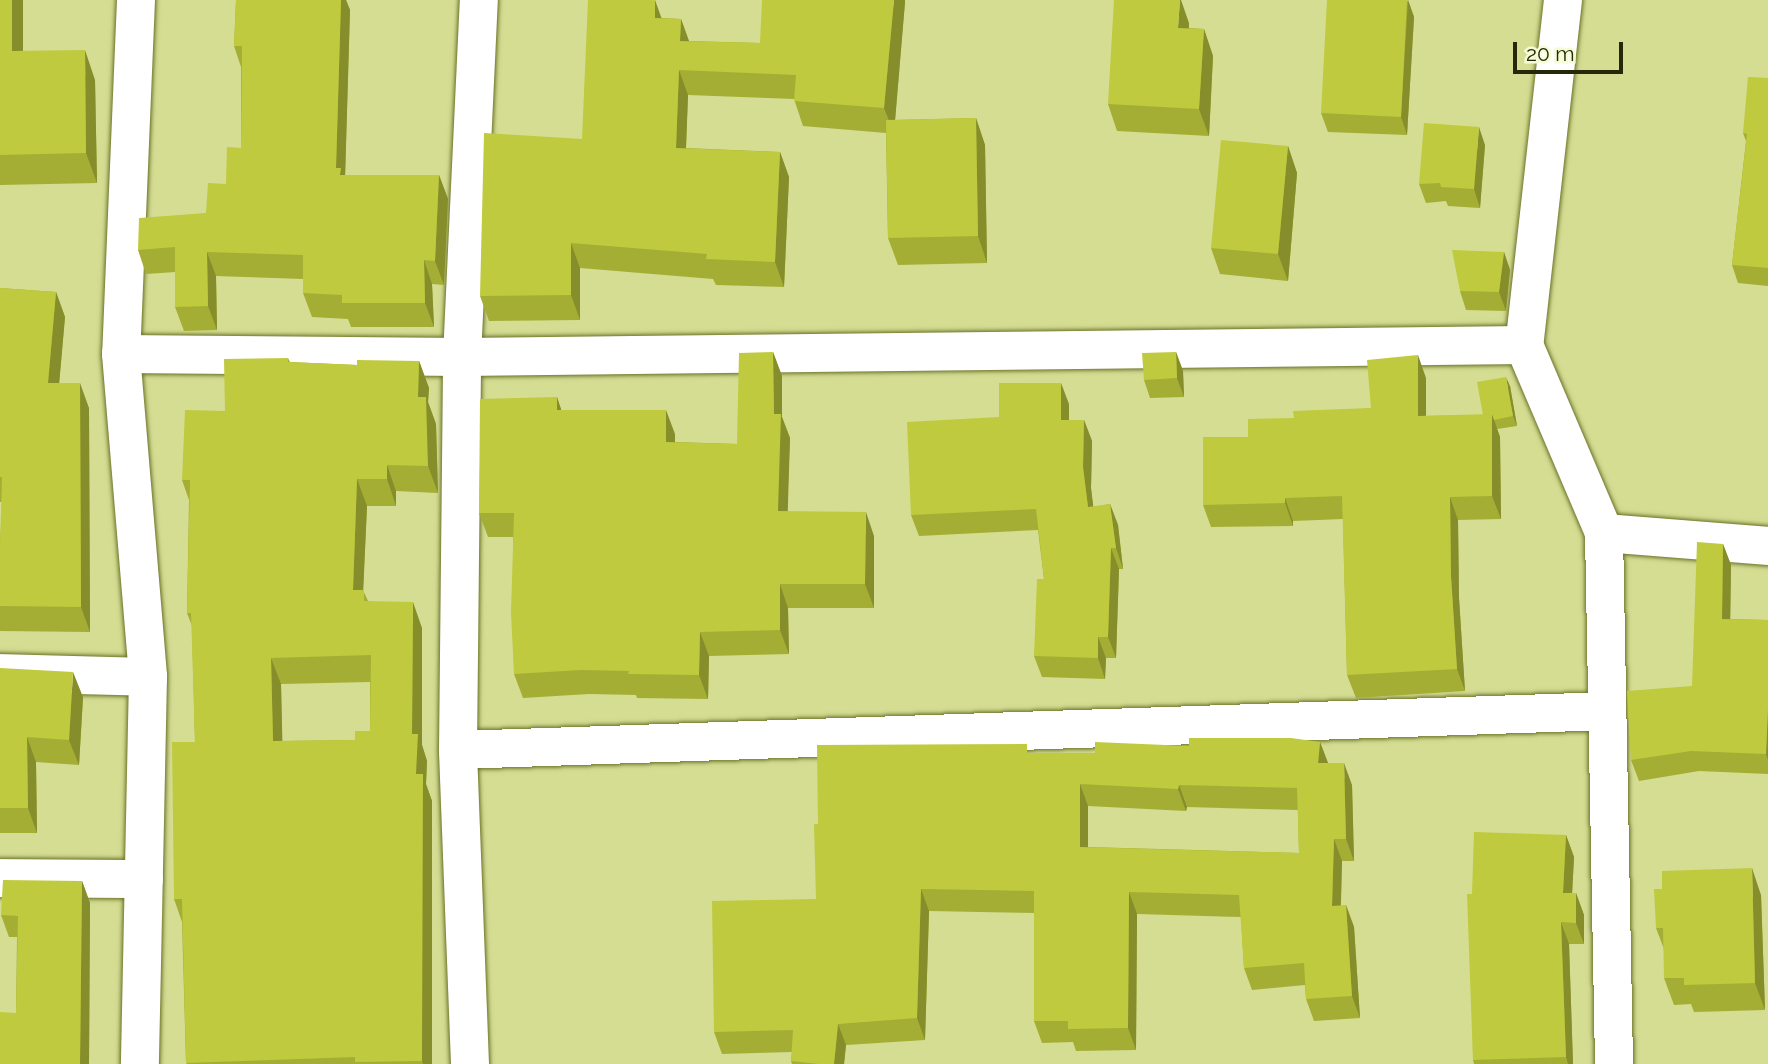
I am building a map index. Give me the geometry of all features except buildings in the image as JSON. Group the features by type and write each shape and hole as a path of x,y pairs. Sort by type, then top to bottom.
{"street":[{"path":"136,0 121,354 148,677 140,1064"},
{"path":"470,1064 458,750 463,358 479,0"},
{"path":"1563,0 1524,345 1604,533 1614,1064"},
{"path":"121,354 463,358 1524,345"},
{"path":"1604,533 1768,546"},
{"path":"0,673 148,677"},
{"path":"458,750 1607,711"},
{"path":"0,878 144,880"}]}
